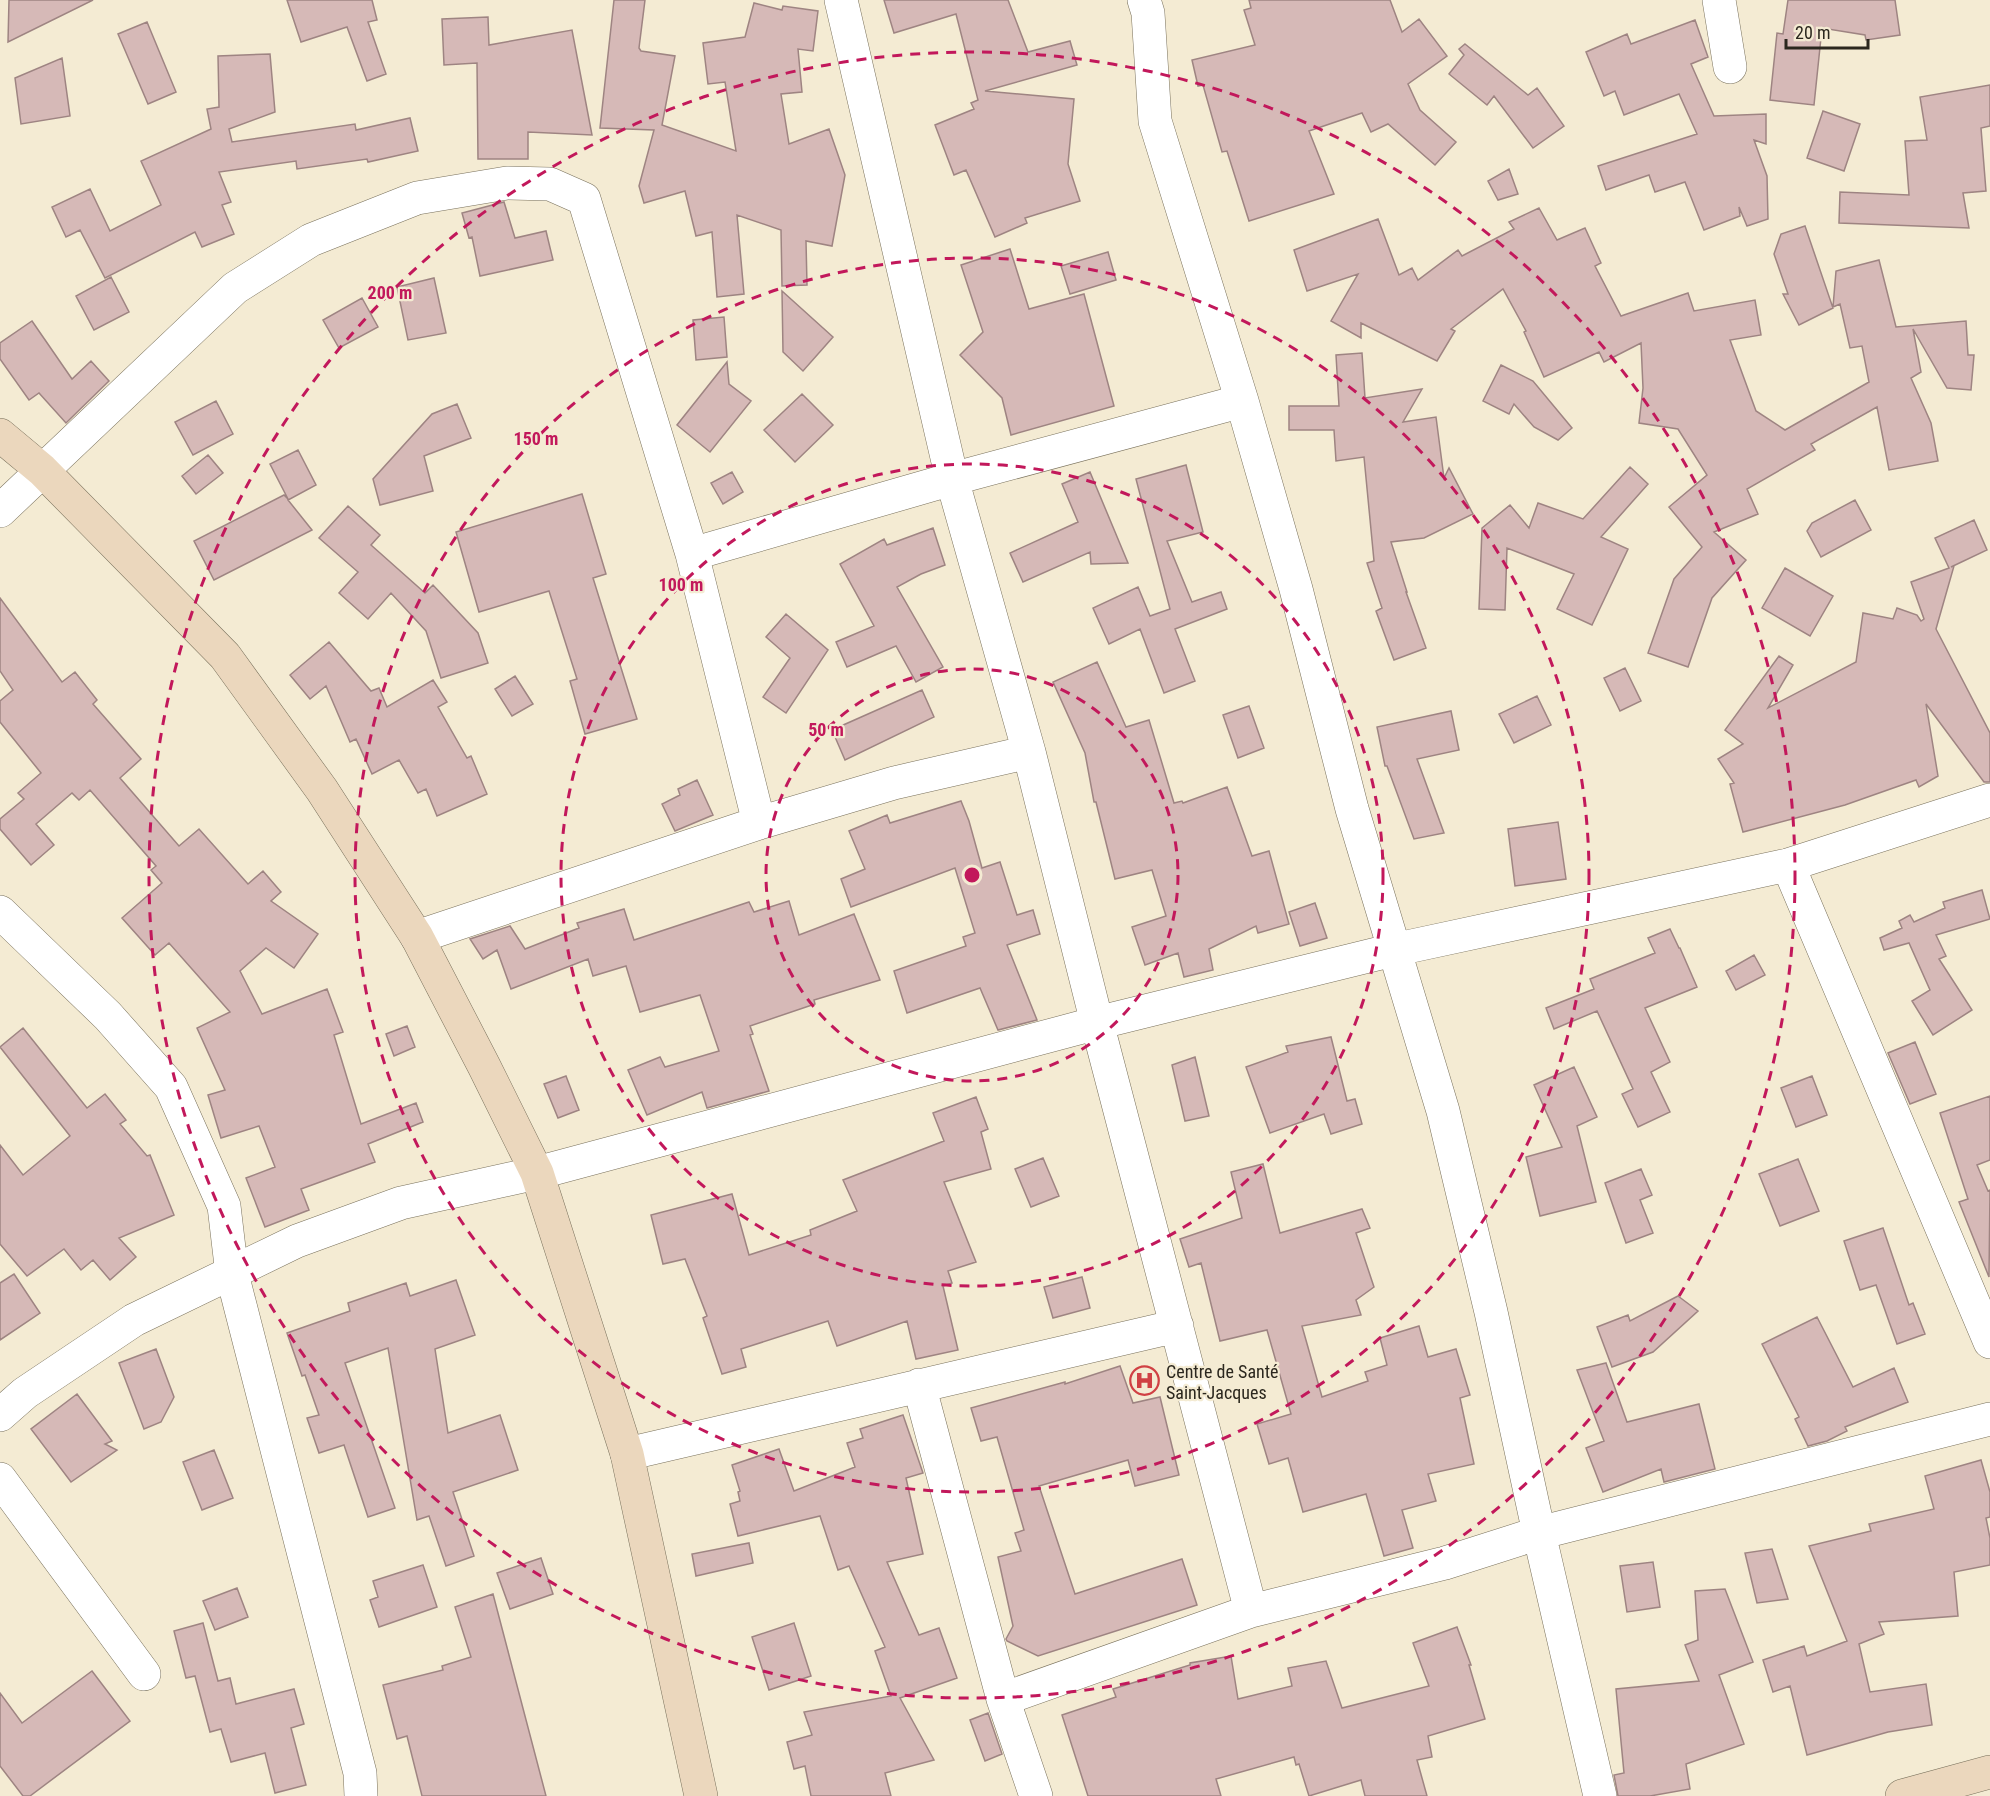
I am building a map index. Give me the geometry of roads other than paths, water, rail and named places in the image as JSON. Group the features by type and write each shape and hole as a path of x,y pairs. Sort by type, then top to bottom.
{"street":[{"path":"841,0 952,479 1029,752 1097,1023 1251,1611"},
{"path":"1144,0 1148,13 1155,121 1242,401 1296,589 1352,809 1443,1111 1491,1312 1600,1796"},
{"path":"1719,0 1730,67"},
{"path":"0,511 235,288 311,240 417,198 507,183 550,184 584,199 692,554 759,823"},
{"path":"692,554 952,479 1242,401"},
{"path":"0,435 42,470 225,656 322,790 417,937 484,1066 537,1173 627,1454 701,1796"},
{"path":"417,937 759,823 894,783 1029,752"},
{"path":"0,1414 25,1393 134,1320 297,1241 401,1203 537,1173 1097,1023 1393,950 1788,865 1990,800"},
{"path":"1788,865 1990,1342"},
{"path":"0,912 108,1016 171,1088 224,1206 232,1274 360,1773 361,1796"},
{"path":"627,1454 1177,1326"},
{"path":"919,1385 1004,1699 1036,1796"},
{"path":"1004,1699 1251,1611 1445,1563 1539,1533 1990,1419"},
{"path":"0,1479 144,1674"},
{"path":"1902,1796 1990,1772"}],"place":[{"name":"Centre de Santé Saint-Jacques","path":"1145,1381"}]}
